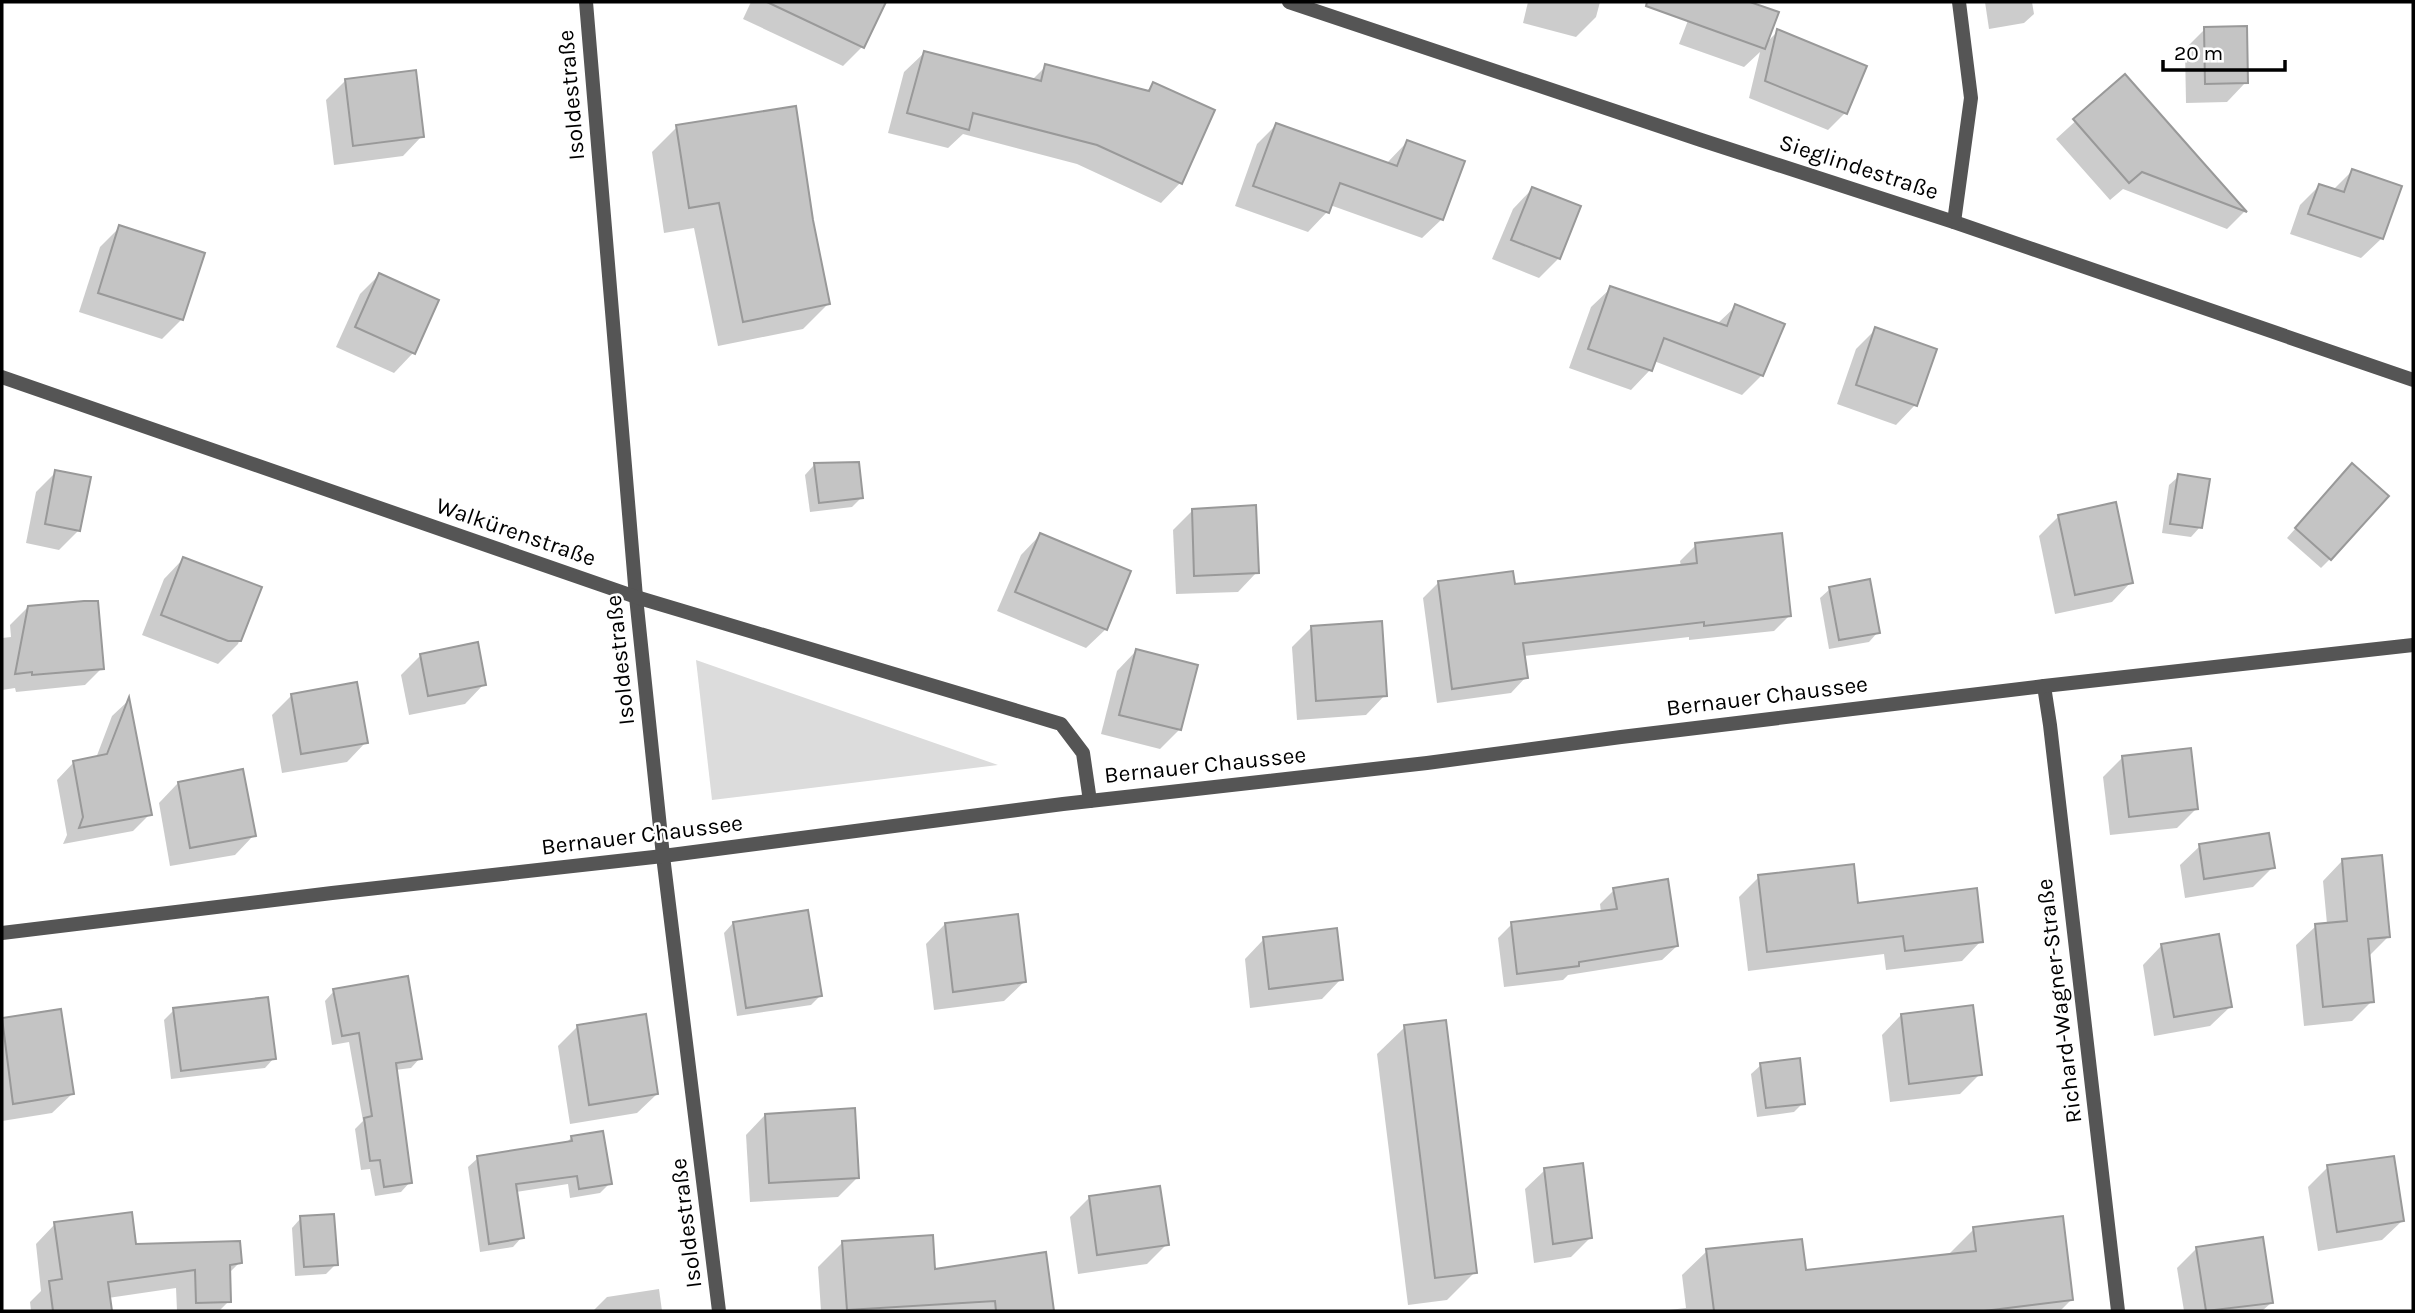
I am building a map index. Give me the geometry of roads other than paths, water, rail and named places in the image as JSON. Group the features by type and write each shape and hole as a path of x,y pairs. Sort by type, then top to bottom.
{"street":[{"name":"Isoldestraße","path":"586,2 636,597 663,856 719,1311"},
{"name":"Sieglindestraße","path":"1289,2 1954,222 2413,380"},
{"path":"1954,222 1971,98 1959,2"},
{"name":"Walkürenstraße","path":"2,377 636,597 1061,724 1083,753 1090,801"},
{"name":"Bernauer Chaussee","path":"2,933 663,856 1090,801 1427,763 2043,686 2413,645"},
{"name":"Richard-Wagner-Straße","path":"2043,686 2050,725 2118,1311"}]}
